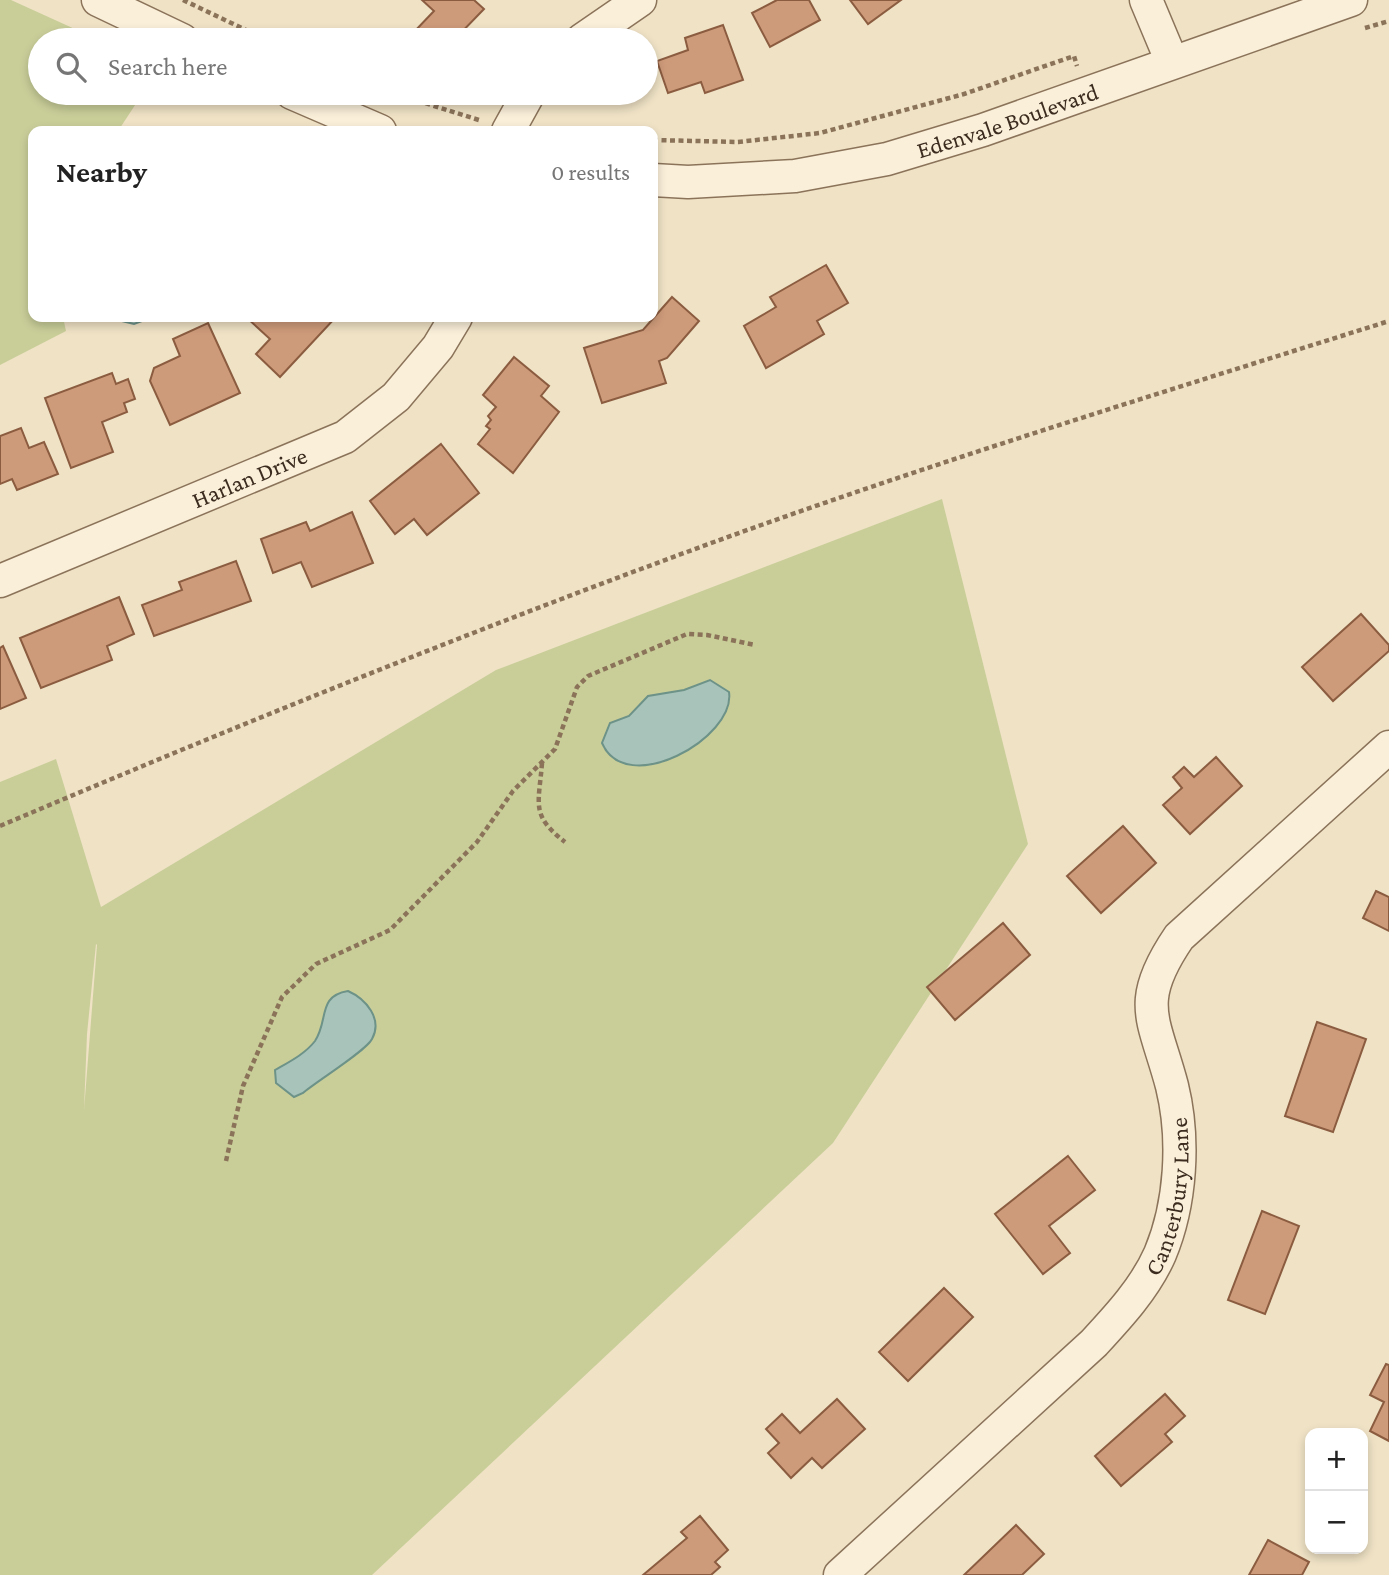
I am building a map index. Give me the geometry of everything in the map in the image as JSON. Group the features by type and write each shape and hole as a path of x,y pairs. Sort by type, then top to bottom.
{"street":[{"path":"98,0 157,28"},
{"path":"599,28 640,0"},
{"path":"1146,0 1172,62"},
{"name":"Edenvale Boulevard","path":"658,180 688,182 795,176 887,159 983,130 1351,0"},
{"path":"320,105 368,126"},
{"path":"511,126 523,105"},
{"name":"Harlan Drive","path":"0,581 345,437 396,397 438,347 453,322"},
{"name":"Canterbury Lane","path":"840,1575 1094,1343 1131,1302 1160,1254 1175,1200 1179,1158 1172,1087 1154,1036 1150,1000 1159,967 1179,937 1389,747"}],"path":[{"path":"183,0 242,28"},
{"path":"431,105 496,126"},
{"path":"0,826 375,670 727,538 1091,416 1389,321"},
{"path":"226,1161 243,1086 282,997 316,964 390,930 477,842 513,791 555,749 577,687 588,676 687,634 707,635 755,645"},
{"path":"542,762 538,812 545,826 565,842"}],"green space":[{"path":"0,0 11,0 73,28 28,28 28,105 135,105 121,126 28,126 28,322 64,322 66,331 0,365"},
{"path":"942,499 1028,844 833,1143 372,1575 0,1575 0,782 56,759 101,907 496,670","holes":["97,945 84,1110 87,1034"]}],"water":[{"path":"710,680 729,692 727,710 715,727 698,743 677,756 655,764 633,765 615,759 602,743 610,723 629,716 648,696 684,690"},
{"path":"348,991 361,999 371,1010 375,1024 372,1039 351,1058 294,1097 276,1083 275,1070 311,1046 319,1033 328,1003 338,994"}],"building":[{"path":"422,0 474,0 484,9 466,28 418,28 434,11"},
{"path":"777,0 809,0 820,20 770,47 752,13"},
{"path":"850,0 901,0 868,24"},
{"path":"723,25 743,80 705,93 701,82 668,93 658,61 688,50 685,38"},
{"path":"826,265 848,303 817,321 824,334 766,368 744,326 776,307 770,297"},
{"path":"672,297 699,321 667,358 659,361 666,383 602,403 584,348 643,330 650,322 658,322 658,313"},
{"path":"251,322 331,322 280,377 256,354 270,339"},
{"path":"208,323 240,393 170,425 150,381 154,368 180,356 173,339"},
{"path":"514,357 549,386 541,396 559,412 513,473 478,444 490,429 486,426 491,420 488,416 496,407 483,395"},
{"path":"112,373 116,384 128,379 135,399 124,403 127,412 102,422 113,452 71,468 45,398"},
{"path":"21,428 29,448 44,442 58,474 17,490 12,479 0,484 0,436"},
{"path":"441,444 479,493 427,535 414,519 395,534 370,501"},
{"path":"352,512 373,563 312,587 301,562 273,573 261,539 306,522 310,531"},
{"path":"236,561 251,601 154,636 142,605 182,590 179,582"},
{"path":"119,597 134,634 107,646 112,660 41,688 20,638"},
{"path":"1361,614 1389,645 1389,651 1333,701 1302,667"},
{"path":"3,646 26,698 0,709 0,648"},
{"path":"1216,757 1242,786 1190,834 1163,805 1182,788 1173,777 1184,767 1194,777"},
{"path":"1123,826 1156,863 1101,913 1067,876"},
{"path":"1376,891 1389,897 1389,931 1363,918"},
{"path":"1003,923 1030,955 955,1020 927,987"},
{"path":"1317,1022 1366,1039 1333,1132 1285,1116"},
{"path":"1068,1156 1095,1190 1049,1226 1070,1253 1043,1274 995,1214"},
{"path":"1262,1211 1299,1226 1265,1314 1228,1300"},
{"path":"944,1288 973,1317 908,1381 879,1352"},
{"path":"1386,1364 1389,1365 1389,1441 1370,1431 1384,1402 1370,1395"},
{"path":"1165,1394 1185,1416 1165,1434 1172,1442 1121,1486 1095,1456"},
{"path":"837,1399 865,1429 822,1468 812,1458 791,1478 768,1453 779,1443 766,1429 782,1414 800,1433"},
{"path":"700,1516 728,1550 715,1562 720,1567 711,1575 643,1575 687,1538 681,1532"},
{"path":"1016,1525 1044,1554 1022,1575 964,1575"},
{"path":"1268,1540 1309,1562 1302,1575 1249,1575"}]}
